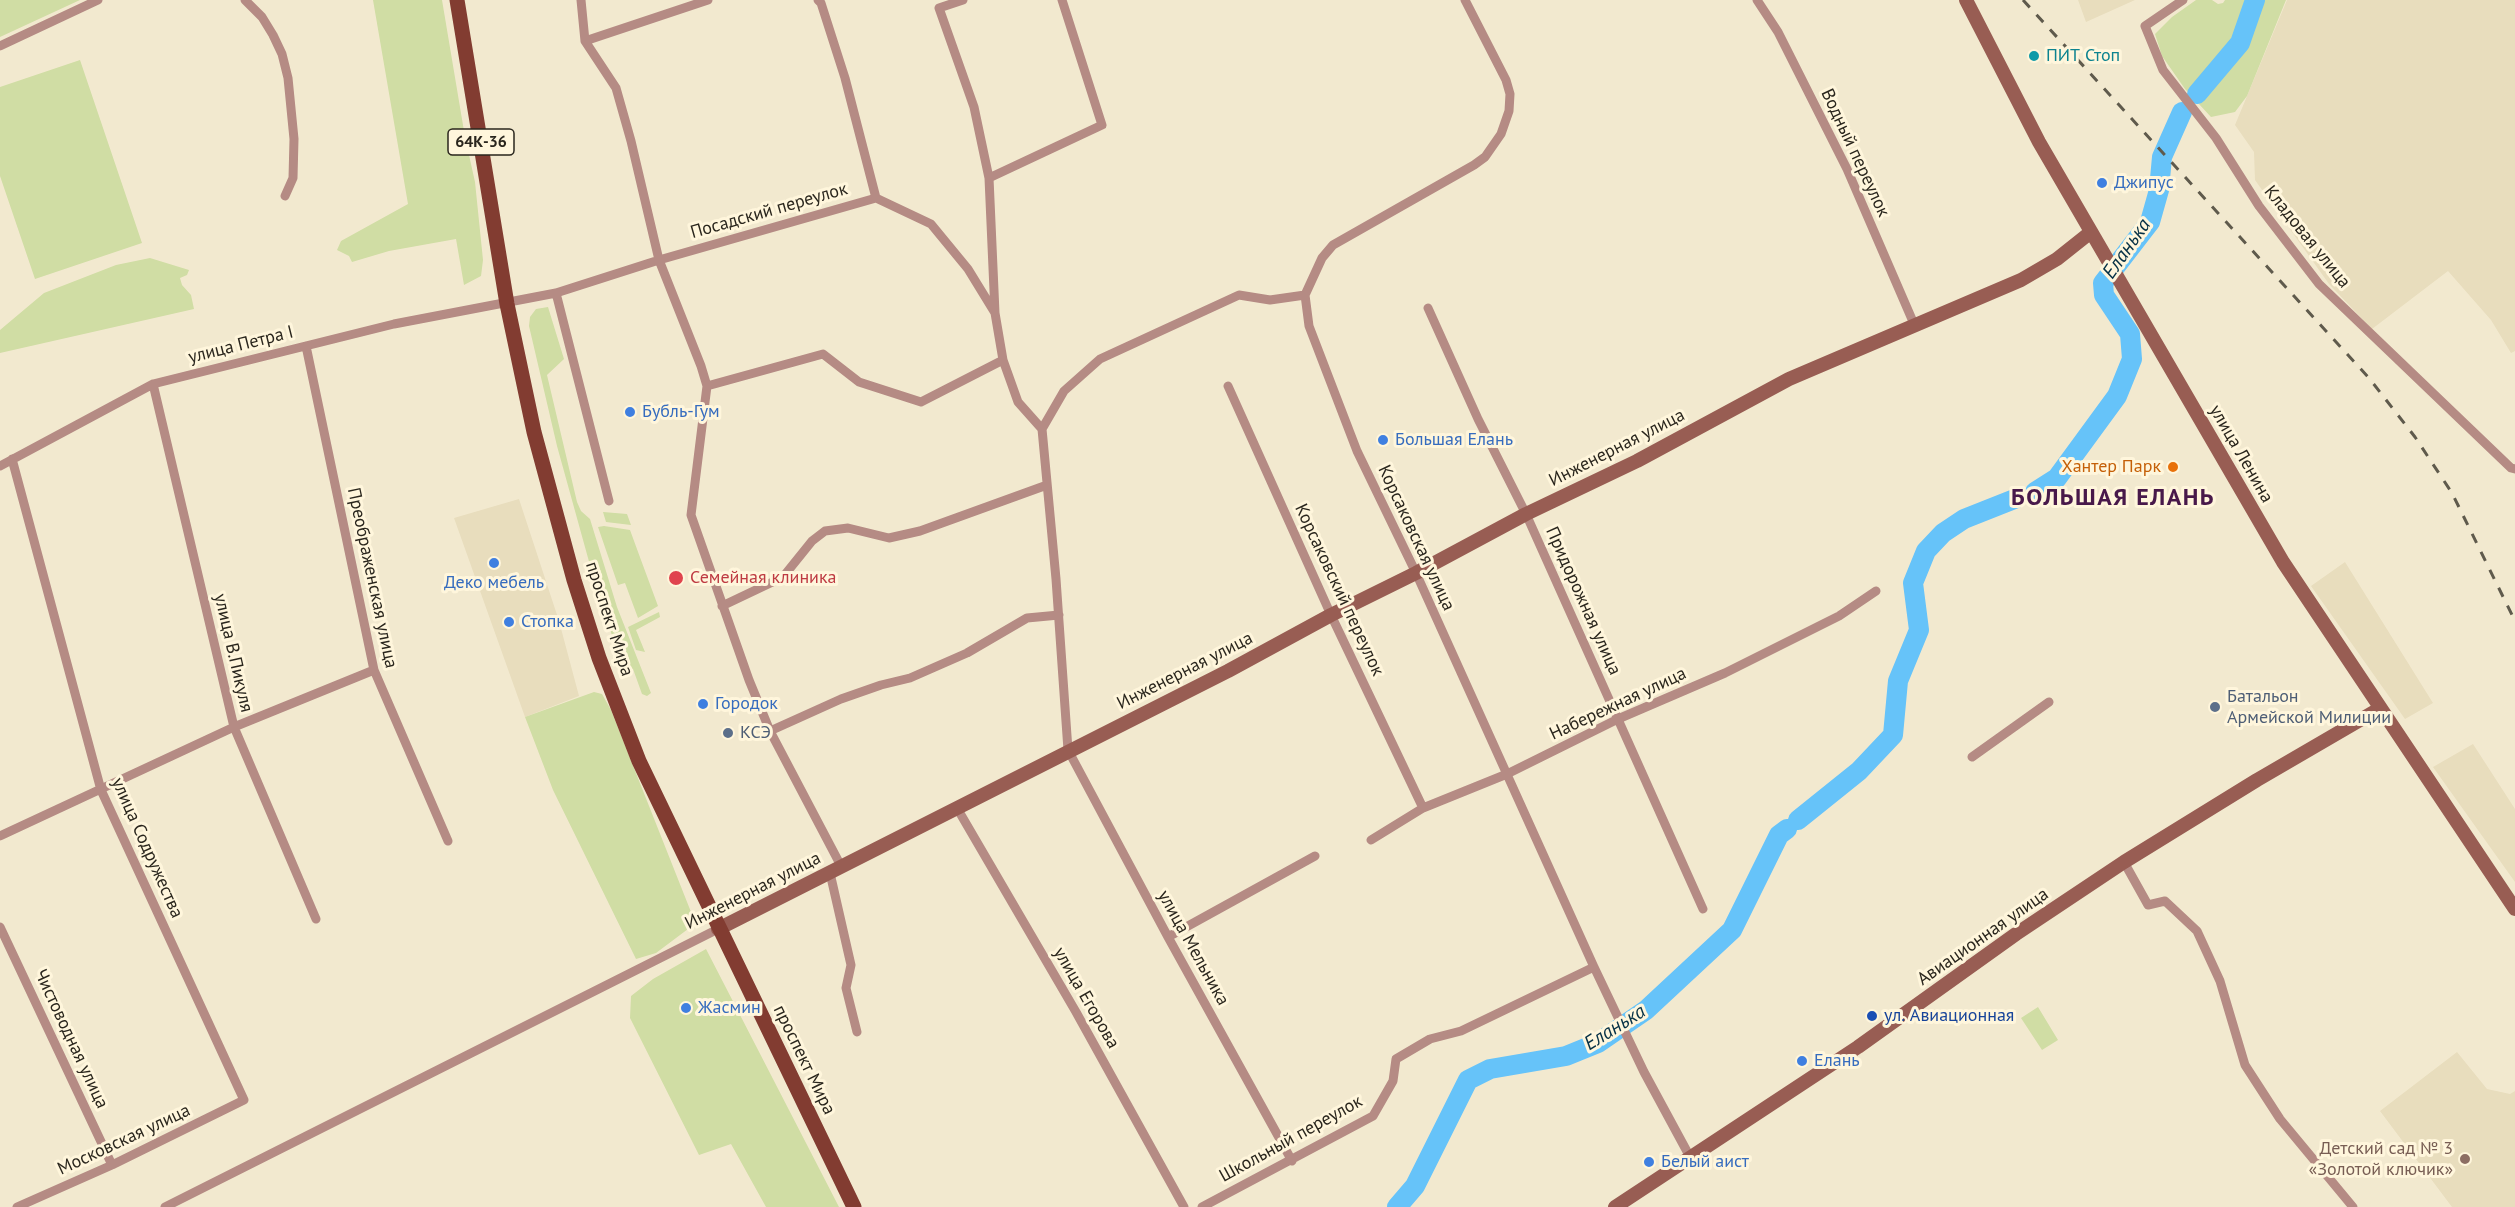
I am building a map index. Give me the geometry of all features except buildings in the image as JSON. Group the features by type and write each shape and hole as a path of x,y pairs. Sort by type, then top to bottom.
{"main road":[{"name":"проспект Мира","path":"457,0 507,304 534,432 574,580 599,658 639,761 854,1207"}],"street":[{"path":"0,46 98,0"},
{"path":"245,0 262,17 273,34 282,54 288,78 294,139 293,178 285,196"},
{"path":"581,0 585,41 616,88 659,260 702,366 707,386 692,515 749,680 770,731 835,870 851,965 846,988 857,1032"},
{"path":"585,41 708,0"},
{"path":"818,0 821,3 845,78 876,198"},
{"name":"Посадский переулок","path":"963,0 939,8 974,107 989,178 995,313 1003,360 1018,402 1042,429"},
{"path":"989,178 1102,125 1062,0"},
{"path":"1068,750 1059,615 1042,429 1064,391 1100,359 1239,295 1270,300 1305,295 1322,258 1333,245 1485,157 1501,135 1509,111 1510,94 1506,80 1465,0"},
{"name":"Водный переулок","path":"1757,0 1778,32 1847,169 1914,324"},
{"name":"улица Ленина","path":"1966,0 2039,142 2283,562 2379,709 2515,909"},
{"name":"Кладовая улица","path":"2183,0 2145,26 2163,70 2216,138 2259,206 2319,284 2511,468 2515,469"},
{"name":"Посадский переулок","path":"507,304 556,293 659,260 876,198 931,224 968,269 995,313"},
{"name":"Инженерная улица","path":"165,1207 1228,671 1526,514 1637,461 1789,379 2021,280 2057,259 2091,232"},
{"path":"556,293 609,501"},
{"name":"Корсаковская улица","path":"1305,295 1309,326 1357,451 1416,573 1637,1059 1690,1157"},
{"name":"улица Петра I","path":"0,466 153,384 394,324 507,304"},
{"name":"Придорожная улица","path":"1428,308 1478,419 1526,514 1703,909"},
{"name":"Преображенская улица","path":"306,346 374,670 448,841"},
{"path":"707,386 823,354 859,382 921,402 1003,360"},
{"name":"улица В.Пикуля","path":"153,384 234,727 316,919"},
{"name":"Корсаковский переулок","path":"1228,386 1331,615 1423,808"},
{"name":"улица Содружества","path":"12,459 101,790 244,1100"},
{"path":"722,606 783,578 812,541 825,531 848,528 889,538 920,531 1047,485"},
{"name":"Набережная улица","path":"1371,840 1423,808 1507,774 1618,719 1725,673 1839,616 1876,591"},
{"path":"770,731 841,699 910,678 967,652 1028,618 1059,615"},
{"path":"0,836 234,727 374,670"},
{"path":"1972,757 2049,702"},
{"name":"Авиационная улица","path":"1615,1207 1858,1047 2016,934 2124,862 2256,780 2379,709"},
{"name":"улица Мельника","path":"1068,750 1292,1161"},
{"name":"улица Егорова","path":"957,808 1076,1012 1184,1207"},
{"path":"1168,937 1315,856"},
{"path":"2124,862 2148,905 2165,901 2197,931 2220,981 2245,1065 2280,1119 2353,1207"},
{"name":"Чистоводная улица","path":"0,927 112,1166"},
{"name":"Школьный переулок","path":"1202,1207 1373,1116 1393,1081 1396,1059 1430,1039 1461,1031 1594,967"},
{"name":"Московская улица","path":"17,1207 112,1166 244,1100"}],"shaded area":[{"path":"2078,0 2135,0 2086,22"},
{"path":"2287,0 2515,0 2515,351 2511,353 2491,320 2448,271 2372,329 2329,284 2255,180 2254,152 2235,125"},
{"path":"519,499 559,621 579,696 525,717 454,518"},
{"path":"2345,562 2433,703 2405,719 2311,586"},
{"path":"2473,744 2515,809 2515,882 2433,767"},
{"name":"Детский сад № 3 «Золотой ключик»","path":"2457,1052 2487,1089 2510,1094 2515,1091 2515,1207 2452,1207 2380,1111"}],"green space":[{"path":"0,0 80,0 0,37"},
{"path":"373,0 442,0 465,137 475,182 483,260 481,276 464,285 456,239 389,251 352,262 349,256 337,250 341,241 408,204"},
{"path":"2196,0 2212,0 2218,4 2225,0 2286,0 2247,96 2235,112 2211,117 2185,89 2162,56 2155,34 2172,17"},
{"path":"80,60 142,243 35,279 0,176 0,87"},
{"path":"150,258 189,270 187,275 180,278 182,285 191,295 194,309 0,353 0,330 44,293 116,265"},
{"path":"548,307 564,359 547,375 577,502 581,511 590,519 617,607 651,693 647,696 642,694 633,669 623,670 593,576 557,446 529,326 530,317 536,309"},
{"path":"603,512 627,514 631,525 606,522"},
{"path":"598,527 630,530 658,606 638,618 625,583 618,585"},
{"path":"659,612 660,617 636,630 645,652 636,650 628,627"},
{"path":"594,692 602,694 611,710 691,912 688,929 656,953 636,959 553,790 525,717"},
{"path":"706,949 839,1207 766,1207 731,1144 699,1155 630,1018 631,996 653,979"},
{"path":"2038,1007 2058,1040 2042,1050 2021,1018"}],"waterway":[{"name":"Еланька","path":"2197,94 2240,43 2255,0"},
{"name":"Еланька","path":"2035,492 2057,478 2117,396 2132,359 2130,334 2104,295 2103,283 2150,222 2159,190 2162,157 2182,112"},
{"name":"Еланька","path":"1798,820 1859,771 1893,735 1898,681 1919,630 1913,583 1926,551 1943,533 1964,519 2017,498"},
{"name":"Еланька","path":"1397,1207 1415,1186 1468,1080 1490,1069 1566,1056 1598,1043 1646,1010 1732,930 1779,835 1787,829"}],"railway":[{"path":"2023,0 2369,378 2415,437 2452,493 2515,621"}],"place":[{"name":"ПИТ Стоп","path":"2034,56"},
{"name":"Джипус","path":"2102,183"},
{"name":"Бубль-Гум","path":"630,412"},
{"name":"Большая Елань","path":"1383,440"},
{"name":"Хантер Парк","path":"2173,467"},
{"name":"Деко мебель","path":"494,563"},
{"name":"Семейная клиника","path":"676,578"},
{"name":"Стопка","path":"509,622"},
{"name":"Городок","path":"703,704"},
{"name":"Батальон Армейской Милиции","path":"2215,707"},
{"name":"КСЭ","path":"728,733"},
{"name":"Жасмин","path":"686,1008"},
{"name":"ул. Авиационная","path":"1872,1016"},
{"name":"Елань","path":"1802,1061"},
{"name":"Детский сад № 3 «Золотой ключик»","path":"2465,1159"},
{"name":"Белый аист","path":"1649,1162"}],"district":[{"name":"БОЛЬШАЯ ЕЛАНЬ","path":"2113,498"}]}
